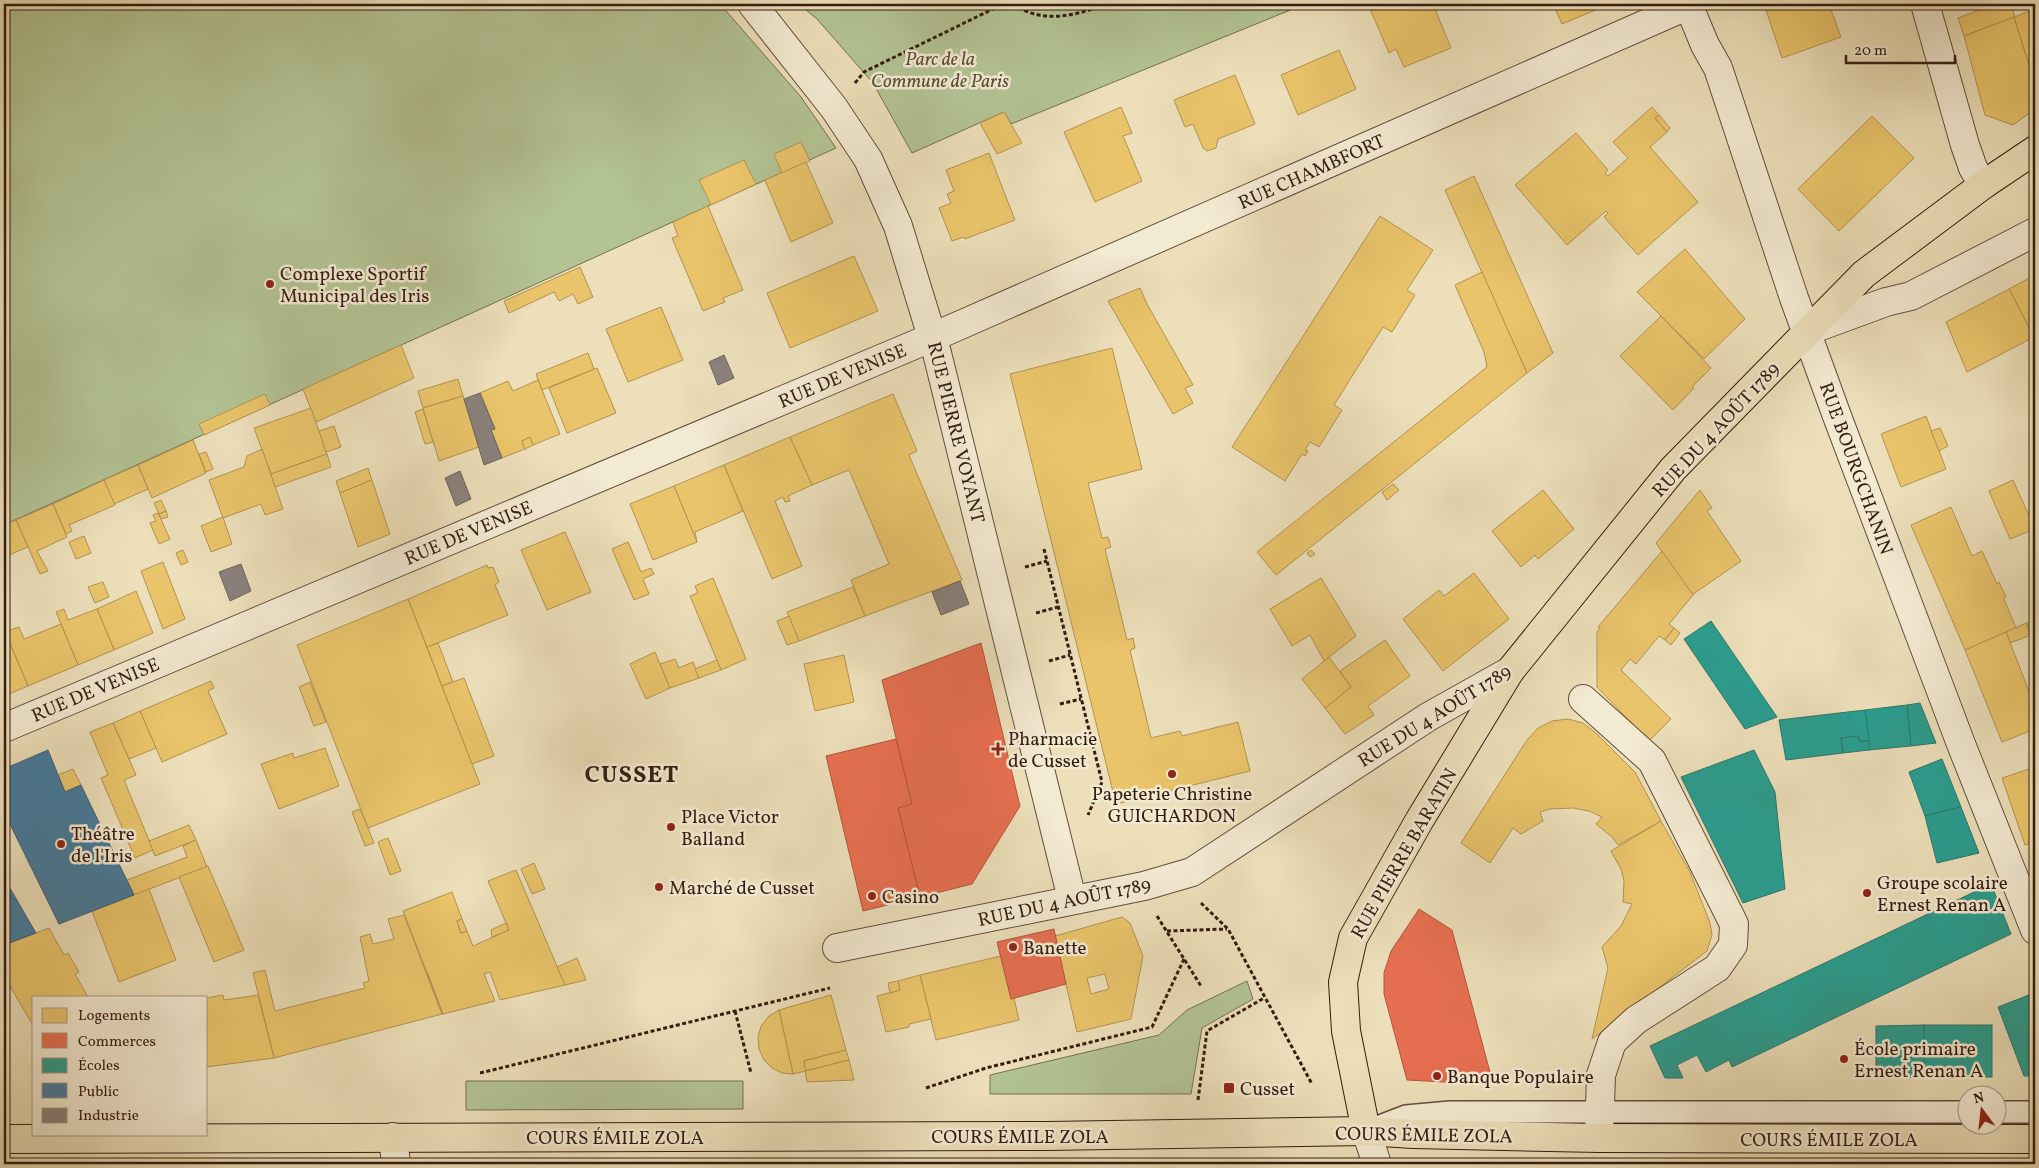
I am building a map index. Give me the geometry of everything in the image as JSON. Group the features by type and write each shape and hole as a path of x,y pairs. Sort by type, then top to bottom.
{"main road":[{"name":"RUE DU 4 AOÛT 1789","path":"1510,671 1673,469 1864,274 1983,185 2035,150"},
{"name":"RUE PIERRE BARATIN","path":"1366,1131 1346,1031 1343,982 1352,938 1510,671"},
{"name":"COURS ÉMILE ZOLA","path":"4,1139 1066,1136 1366,1131 1413,1134 1600,1125 2035,1139"}],"street":[{"name":"RUE PIERRE VOYANT","path":"752,4 834,108 868,159 898,226 933,337 1072,899"},
{"name":"RUE CHAMBFORT","path":"933,337 1688,4"},
{"name":"RUE BOURGCHANIN","path":"1688,4 1705,45 1718,68 1794,298 1961,744 2035,930"},
{"path":"1925,4 1965,145 1973,168 1983,185"},
{"path":"1807,331 1886,302 1911,296 2035,232"},
{"name":"RUE DE VENISE","path":"4,728 933,337"},
{"name":"RUE DU 4 AOÛT 1789","path":"837,948 1072,899 1144,886 1192,872 1428,717 1510,671"},
{"path":"1583,699 1652,762 1734,924 1734,945 1717,968 1636,1020 1612,1042 1601,1074 1600,1125"},
{"name":"RUE PIERRE BARATIN","path":"1366,1131 1378,1164"},
{"path":"393,1137 396,1164"}],"lane":[{"path":"1600,1125 1956,1112"},
{"path":"2006,1112 2035,1112"}],"path":[{"path":"863,73 1003,4"},
{"path":"1013,4 1024,11 1047,17 1078,14 1108,4"},
{"path":"1044,549 1102,782 1088,815"},
{"path":"1028,566 1047,561"},
{"path":"1036,612 1058,607"},
{"path":"1049,661 1070,655"},
{"path":"1060,704 1081,699"},
{"path":"1153,909 1201,986"},
{"path":"1207,909 1228,929 1312,1084"},
{"path":"1167,931 1228,929"},
{"path":"926,1088 986,1068 1152,1027 1184,959"},
{"path":"480,1073 830,988"},
{"path":"1198,1100 1207,1031 1264,998"},
{"path":"735,1011 751,1073"}],"green space":[{"name":"Complexe Sportif Municipal des Iris","path":"4,4 720,4 801,97 836,148 4,525"},
{"name":"Parc de la Commune de Paris","path":"799,4 1305,4 1011,124 1004,112 912,153 873,83 817,19"},
{"path":"1247,981 1253,999 1202,1028 1191,1094 990,1094 990,1075 1159,1035 1187,1010"},
{"path":"466,1081 743,1081 743,1109 466,1110"}],"building: Logements":[{"path":"1368,4 1433,4 1451,48 1404,67 1396,49 1389,53"},
{"path":"1553,4 1610,4 1562,24"},
{"path":"1764,4 1829,4 1841,37 1782,58"},
{"path":"1995,4 2011,4 2015,17 1964,36 1958,18"},
{"path":"2035,9 2035,85 2014,17"},
{"path":"2014,17 2035,85 2035,109 2013,125 1985,115 1964,36"},
{"path":"1339,50 1356,89 1298,115 1281,75"},
{"path":"1235,75 1255,124 1218,139 1216,148 1207,151 1203,148 1193,124 1185,127 1174,100"},
{"path":"1121,107 1132,133 1123,136 1142,181 1095,202 1064,132"},
{"path":"1652,107 1659,115 1655,118 1667,132 1650,147 1698,202 1638,255 1604,217 1608,213 1606,211 1567,245 1515,185 1576,133 1608,170 1605,173 1608,176 1628,158 1613,142"},
{"path":"1004,112 1022,143 997,154 980,123"},
{"path":"1659,115 1670,128 1667,132 1655,118"},
{"path":"1872,116 1914,158 1839,231 1798,189"},
{"path":"801,142 810,161 782,173 774,154"},
{"path":"989,153 1015,220 965,239 964,237 952,241 939,208 951,203 947,194 954,191 946,170"},
{"path":"744,160 756,184 711,205 699,180"},
{"path":"806,162 833,223 791,242 765,180"},
{"path":"1474,176 1553,353 1527,373 1445,190"},
{"path":"708,206 743,290 723,298 725,302 703,311 672,238 678,236 673,222"},
{"path":"1380,216 1433,250 1407,290 1415,295 1392,332 1383,327 1334,405 1342,410 1319,447 1310,442 1305,450 1308,451 1305,456 1302,454 1285,481 1232,447"},
{"path":"1685,249 1745,319 1704,359 1637,292"},
{"path":"854,256 878,311 790,348 767,293"},
{"path":"580,267 593,297 578,304 573,294 559,301 554,292 509,313 504,301"},
{"path":"1482,272 1527,373 1276,575 1257,552 1487,367 1484,352 1455,285"},
{"path":"2035,275 2035,334 2033,335 2009,289"},
{"path":"1140,288 1147,304 1193,385 1185,388 1193,403 1173,414 1108,301"},
{"path":"2009,289 2034,337 1967,372 1946,322"},
{"path":"661,307 683,360 628,382 606,329"},
{"path":"1661,316 1711,368 1673,410 1620,356"},
{"path":"401,345 414,378 316,422 303,389"},
{"path":"1112,348 1142,469 1088,483 1102,538 1108,537 1111,547 1105,549 1127,640 1133,638 1135,648 1130,650 1151,738 1180,731 1182,736 1238,722 1250,771 1116,804 1010,374"},
{"path":"588,353 594,369 542,390 536,374"},
{"path":"597,368 616,413 567,433 549,388"},
{"path":"458,379 463,396 423,408 418,391"},
{"path":"538,380 560,434 533,445 530,437 522,441 525,449 502,458 491,430 495,429 480,393 508,381 513,391"},
{"path":"265,394 270,405 204,435 199,424"},
{"path":"893,394 917,451 909,455 962,580 865,616 851,580 889,564 849,470 812,485 790,437"},
{"path":"463,396 479,447 439,461 423,408"},
{"path":"311,408 327,454 271,474 254,428"},
{"path":"423,409 433,442 425,444 415,412"},
{"path":"1926,416 1946,469 1901,487 1881,434"},
{"path":"334,426 341,447 326,452 319,431"},
{"path":"1940,428 1948,446 1939,451 1931,431"},
{"path":"530,437 533,445 525,449 522,441"},
{"path":"790,437 812,485 788,496 790,501 785,502 783,497 775,501 802,566 772,579 724,465"},
{"path":"193,440 206,473 152,498 138,465"},
{"path":"262,449 283,509 265,515 261,504 223,518 209,480 244,467 247,456"},
{"path":"206,452 213,469 206,472 199,454"},
{"path":"327,454 331,467 275,487 271,474"},
{"path":"138,465 148,489 114,504 104,480"},
{"path":"724,465 743,511 695,532 697,542 674,486"},
{"path":"368,468 372,480 340,493 336,481"},
{"path":"104,480 115,505 69,525 72,531 66,534 53,504"},
{"path":"372,480 390,534 358,547 340,493"},
{"path":"2013,480 2035,529 2010,539 1989,491"},
{"path":"1393,484 1399,490 1387,500 1382,492"},
{"path":"674,486 697,542 653,560 630,504"},
{"path":"1543,490 1574,529 1538,559 1535,555 1521,567 1492,531"},
{"path":"1700,490 1712,508 1707,511 1741,561 1692,595 1656,543"},
{"path":"161,500 166,511 159,514 154,503"},
{"path":"53,504 67,537 37,551 48,571 40,574 16,520"},
{"path":"1951,507 1972,556 1982,551 1997,584 1999,582 2016,628 1965,650 1911,525"},
{"path":"166,511 168,517 161,519 159,514"},
{"path":"158,513 170,539 159,544 150,523 156,521 153,515"},
{"path":"223,517 232,544 211,552 201,526"},
{"path":"16,520 28,547 4,557 4,525"},
{"path":"565,532 591,592 547,610 521,550"},
{"path":"84,536 91,553 76,559 69,542"},
{"path":"628,542 641,572 651,568 654,574 643,579 649,594 634,600 612,549"},
{"path":"183,550 188,562 181,565 176,553"},
{"path":"1311,550 1315,554 1310,557 1307,553"},
{"path":"1662,551 1693,595 1669,624 1674,628 1665,640 1659,636 1636,664 1630,659 1621,670 1671,719 1649,741 1597,687 1597,632 1600,628 1598,627"},
{"path":"163,562 185,619 163,629 141,571"},
{"path":"487,565 488,568 493,567 499,582 495,585 508,615 427,647 408,599"},
{"path":"1474,573 1509,619 1443,671 1403,619 1439,590 1444,596"},
{"path":"713,578 746,659 721,670 690,596 698,593 695,586"},
{"path":"1321,578 1356,636 1324,661 1310,635 1292,646 1270,609"},
{"path":"103,582 109,597 95,603 88,587"},
{"path":"853,587 865,616 799,641 787,612"},
{"path":"136,591 153,633 114,650 97,609"},
{"path":"408,599 480,784 368,828 297,645"},
{"path":"64,609 68,620 97,609 114,650 78,665 56,612"},
{"path":"789,616 799,641 787,645 777,621"},
{"path":"2035,621 2035,634 2031,635 2026,623"},
{"path":"2026,623 2031,635 2010,643 2006,632"},
{"path":"61,624 78,665 28,686 5,632 19,627 24,639"},
{"path":"1674,628 1680,633 1671,645 1665,640"},
{"path":"4,629 28,686 4,696"},
{"path":"2006,632 2035,707 2035,729 2002,742 1965,650"},
{"path":"1385,640 1410,676 1368,706 1374,715 1345,734 1325,708 1351,687 1340,671"},
{"path":"438,643 453,682 442,686 427,647"},
{"path":"655,652 670,688 646,699 630,664"},
{"path":"844,655 854,702 815,711 804,664"},
{"path":"1329,657 1351,687 1325,708 1302,679"},
{"path":"675,659 679,668 693,662 699,678 670,688 660,664"},
{"path":"717,660 721,670 699,678 695,669"},
{"path":"464,678 494,756 472,764 442,686"},
{"path":"211,681 214,688 208,691 227,734 162,762 140,711"},
{"path":"310,682 326,722 314,726 299,687"},
{"path":"140,711 156,748 129,759 113,723"},
{"path":"1568,719 1583,723 1596,733 1635,772 1661,821 1618,845 1612,837 1596,824 1602,817 1589,811 1573,808 1550,809 1540,812 1543,821 1521,834 1513,828 1490,863 1461,843 1527,740 1538,728 1552,721"},
{"path":"113,723 136,775 124,780 153,850 135,858 101,778 108,775 90,732"},
{"path":"325,748 339,786 279,809 261,764 293,753 294,758"},
{"path":"2035,767 2035,842 2025,845 2002,778"},
{"path":"73,769 81,785 65,792 58,775"},
{"path":"360,809 374,843 365,846 352,812"},
{"path":"1661,821 1690,872 1710,923 1712,935 1707,951 1592,1039 1608,968 1602,947 1621,926 1632,904 1623,902 1624,881 1621,869 1611,851"},
{"path":"189,825 196,840 155,856 149,841"},
{"path":"388,838 401,871 390,875 378,842"},
{"path":"196,840 207,867 134,895 127,880 187,857 183,846"},
{"path":"534,863 545,889 532,894 521,869"},
{"path":"208,866 244,950 214,962 179,877"},
{"path":"516,870 565,985 500,1000 490,972 484,974 495,1001 443,1014 403,911 452,892 462,919 457,921 461,933 467,931 473,946 509,930 488,881"},
{"path":"149,889 176,960 119,982 92,911"},
{"path":"404,915 442,1014 274,1058 253,973 265,970 275,1011 365,988 363,983 369,981 360,937 370,934 373,944 394,939 388,919"},
{"path":"1122,917 1130,923 1143,956 1131,1019 1077,1032 1055,936","holes":["1105,974 1109,989 1091,994 1087,978"]},
{"path":"462,919 467,931 461,933 457,921"},
{"path":"506,923 509,930 492,937 491,930"},
{"path":"49,928 64,955 68,953 79,972 75,974 87,996 32,996 32,1024 4,976 4,945"},
{"path":"1001,956 1011,999 1014,998 1019,1020 936,1040 920,975"},
{"path":"577,958 586,980 565,985 557,967"},
{"path":"427,972 443,1014 442,1014"},
{"path":"920,975 931,1019 909,1024 909,1027 886,1032 877,996 900,990 898,981"},
{"path":"898,981 900,990 890,993 888,983"},
{"path":"223,995 224,1000 258,995 274,1058 208,1067 208,998"},
{"path":"831,995 846,1050 804,1061 806,1071 793,1074 779,1010"},
{"path":"779,1010 793,1074 782,1073 772,1068 764,1060 759,1049 758,1037 761,1026 769,1016"},
{"path":"846,1050 849,1060 806,1071 804,1061"},
{"path":"849,1060 854,1080 807,1082 805,1071"}],"building: Commerces":[{"path":"981,643 1020,806 972,884 920,897 898,808 912,804 882,680"},
{"path":"896,739 912,804 898,808 920,897 863,911 826,756"},
{"path":"1419,909 1452,930 1491,1076 1463,1083 1407,1080 1384,994 1384,973 1391,951"},
{"path":"1054,929 1066,984 1011,999 997,942"}],"building: Écoles":[{"path":"1711,621 1777,717 1745,729 1684,639"},
{"path":"1920,703 1936,743 1911,746 1907,705"},
{"path":"1907,705 1911,746 1869,750 1865,710"},
{"path":"1865,710 1869,741 1859,741 1858,736 1841,738 1843,753 1786,760 1779,720"},
{"path":"1858,736 1859,741 1869,741 1869,750 1843,753 1841,738"},
{"path":"1754,750 1775,792 1785,889 1743,903 1681,777"},
{"path":"1942,759 1961,807 1925,816 1909,772"},
{"path":"1961,807 1979,853 1937,863 1925,816"},
{"path":"1991,884 2011,934 1732,1067 1729,1060 1706,1072 1697,1055 1677,1065 1683,1078 1665,1078 1650,1046"},
{"path":"2034,993 2035,1076 2024,1076 1998,1007"},
{"path":"1924,1025 1992,1025 1992,1077 1924,1077"},
{"path":"1924,1025 1924,1057 1876,1057 1876,1026"},
{"path":"1876,1057 1924,1057 1924,1077 1876,1078"}],"building: Public":[{"path":"48,750 65,792 81,785 134,895 59,924 6,816 4,817 4,769"},
{"path":"4,878 36,933 4,945"},
{"path":"1267,1160 1282,1161 1282,1164 1267,1164"}],"building: Industrie":[{"path":"724,355 734,378 718,385 709,362"},
{"path":"480,393 495,429 491,430 502,458 484,465 464,399"},
{"path":"460,471 471,499 456,506 445,478"},
{"path":"241,564 251,591 230,601 219,572"},
{"path":"960,581 969,604 941,615 932,592"}],"place":[{"name":"Complexe Sportif Municipal des Iris","path":"270,284"},
{"name":"Pharmacie de Cusset","path":"998,749"},
{"name":"Papeterie Christine GUICHARDON","path":"1172,774"},
{"name":"Place Victor Balland","path":"671,827"},
{"name":"Théâtre de l'Iris","path":"61,844"},
{"name":"Marché de Cusset","path":"659,887"},
{"name":"Groupe scolaire Ernest Renan A","path":"1867,893"},
{"name":"Casino","path":"872,896"},
{"name":"Banette","path":"1013,947"},
{"name":"École primaire Ernest Renan A","path":"1844,1059"},
{"name":"Banque Populaire","path":"1437,1076"},
{"name":"Cusset","path":"1229,1088"}],"district":[{"name":"CUSSET","path":"632,774"}]}
